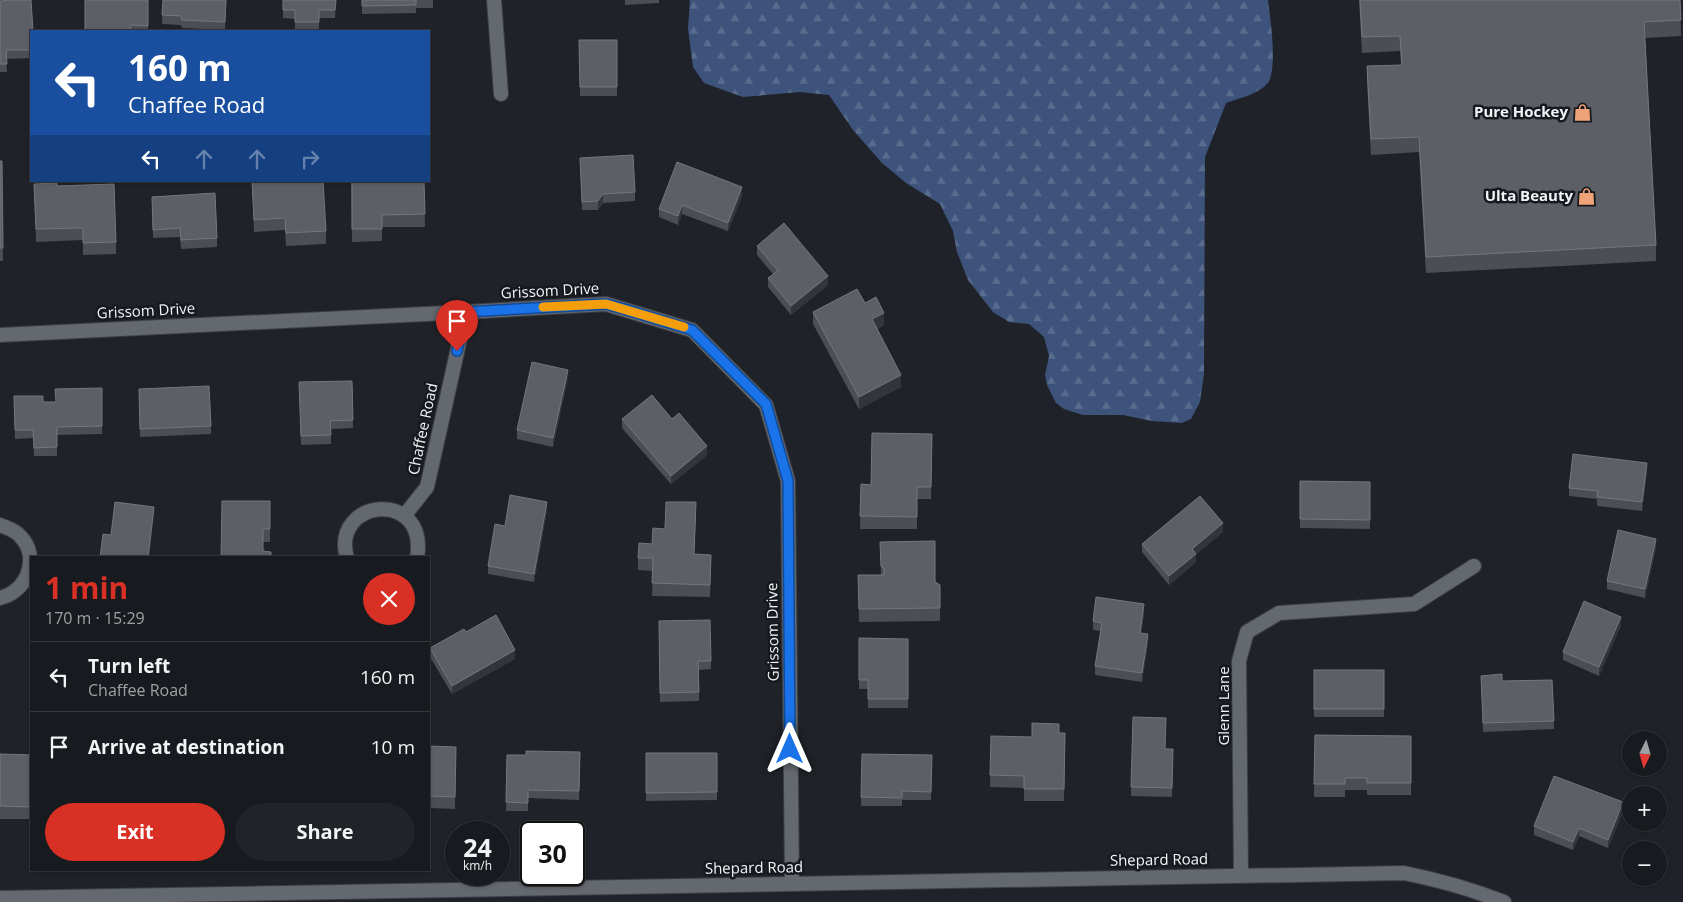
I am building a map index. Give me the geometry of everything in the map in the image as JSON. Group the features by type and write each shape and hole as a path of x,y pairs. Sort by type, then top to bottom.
{"street":[{"path":"494,0 501,94"},
{"name":"Grissom Drive","path":"0,335 606,304 692,330 766,404 788,481 792,884"},
{"name":"Chaffee Road","path":"404,516 427,487 466,312"},
{"path":"346,556 345,539 349,528 356,518 376,508 388,509 404,516 410,521 417,532 419,544 417,556"},
{"path":"0,525 11,529 21,536 30,558 30,570 25,581 17,590 0,598"},
{"name":"Glenn Lane","path":"1241,875 1239,661 1248,632 1279,614 1414,604 1474,566"},
{"name":"Shepard Road","path":"0,898 1404,873 1442,880 1504,902"}],"green space":[{"path":"690,0 1268,0 1273,45 1270,79 1266,85 1257,91 1226,103 1205,157 1204,374 1200,402 1191,419 1182,423 1152,421 1123,415 1083,415 1064,409 1056,403 1047,385 1045,375 1049,356 1044,337 1029,324 1009,322 993,312 968,280 957,252 953,231 940,204 906,183 882,163 853,130 829,95 800,92 743,97 704,83 693,67 688,29"}],"building":[{"path":"31,0 33,30 30,30 30,50 6,50 7,64 0,64 0,1"},
{"path":"85,0 148,0 148,26 131,25 130,30 85,30"},
{"path":"163,0 226,0 225,22 182,20 181,16 162,15"},
{"path":"283,0 336,0 335,10 319,10 319,22 295,22 295,10 283,10"},
{"path":"362,0 416,0 416,5 362,6"},
{"path":"1360,0 1680,0 1681,20 1644,22 1656,245 1426,257 1419,137 1371,139 1367,66 1402,65 1400,36 1362,37"},
{"path":"579,40 617,40 617,87 580,87"},
{"path":"633,155 635,192 603,194 598,201 582,202 580,158"},
{"path":"0,161 2,161 3,248 0,248"},
{"path":"677,162 742,187 728,223 682,205 678,216 659,209"},
{"path":"252,182 323,182 326,231 286,233 285,218 254,220"},
{"path":"352,182 424,182 425,214 382,215 382,229 352,229"},
{"path":"57,183 57,186 114,184 116,242 83,243 83,228 36,229 34,184"},
{"path":"215,193 217,238 181,240 180,228 153,230 152,197"},
{"path":"784,223 828,276 791,306 768,278 778,271 757,246"},
{"path":"857,289 865,303 876,297 884,313 872,319 901,375 859,397 813,312"},
{"path":"532,362 568,370 553,438 517,430"},
{"path":"352,381 353,420 330,421 331,435 301,436 299,382"},
{"path":"209,386 211,426 140,429 139,389"},
{"path":"102,388 102,426 57,427 57,447 34,448 33,430 15,430 14,396 43,396 43,402 56,402 55,389"},
{"path":"652,395 672,419 679,413 707,446 671,476 622,419"},
{"path":"872,433 932,434 931,487 917,487 917,517 860,516 861,484 871,485"},
{"path":"1573,454 1647,463 1642,502 1597,497 1598,491 1569,488"},
{"path":"1300,481 1370,482 1370,520 1300,519"},
{"path":"510,495 547,502 534,574 488,566 495,524 505,526"},
{"path":"1200,496 1223,523 1192,549 1196,554 1169,576 1142,544"},
{"path":"222,501 270,501 270,529 263,529 263,551 271,552 271,556 221,556"},
{"path":"115,502 154,507 148,556 100,556 103,534 111,535"},
{"path":"666,502 696,502 694,554 711,555 710,585 652,583 653,558 638,558 639,543 652,544 653,528 665,529"},
{"path":"1618,530 1656,539 1645,589 1607,581"},
{"path":"935,541 935,582 940,585 940,608 859,609 858,575 884,575 884,568 881,566 880,542"},
{"path":"1096,597 1144,604 1140,633 1148,634 1142,673 1095,666 1102,623 1093,621"},
{"path":"1584,601 1621,617 1599,667 1563,652"},
{"path":"496,615 515,650 452,686 430,648 464,629 466,632"},
{"path":"710,620 711,661 698,661 699,692 660,693 659,621"},
{"path":"859,638 908,639 908,699 868,699 868,680 859,680"},
{"path":"1314,670 1384,670 1384,709 1314,709"},
{"path":"1502,674 1502,681 1552,680 1554,721 1483,723 1481,676"},
{"path":"1133,717 1166,718 1165,749 1173,749 1172,788 1131,787"},
{"path":"1032,723 1059,724 1059,733 1065,733 1064,789 1024,789 1024,776 990,775 991,736 1032,737"},
{"path":"1315,735 1411,736 1411,783 1367,783 1367,778 1345,778 1345,784 1314,784"},
{"path":"430,746 456,747 455,797 430,796"},
{"path":"526,751 580,752 579,791 528,790 528,803 506,802 507,755 526,755"},
{"path":"646,753 717,753 717,792 646,793"},
{"path":"0,754 30,755 30,807 0,806"},
{"path":"862,754 932,755 931,792 902,791 902,798 861,797"},
{"path":"1554,776 1622,802 1608,840 1579,828 1573,842 1534,826"}],"slow traffic":[{"path":"543,307 606,304 684,327"}],"place":[{"name":"Pure Hockey","path":"1582,112"},
{"name":"Ulta Beauty","path":"1587,196"}],"route":[{"path":"457,351 466,312 606,304 692,330 766,404 788,481 790,749"}]}
